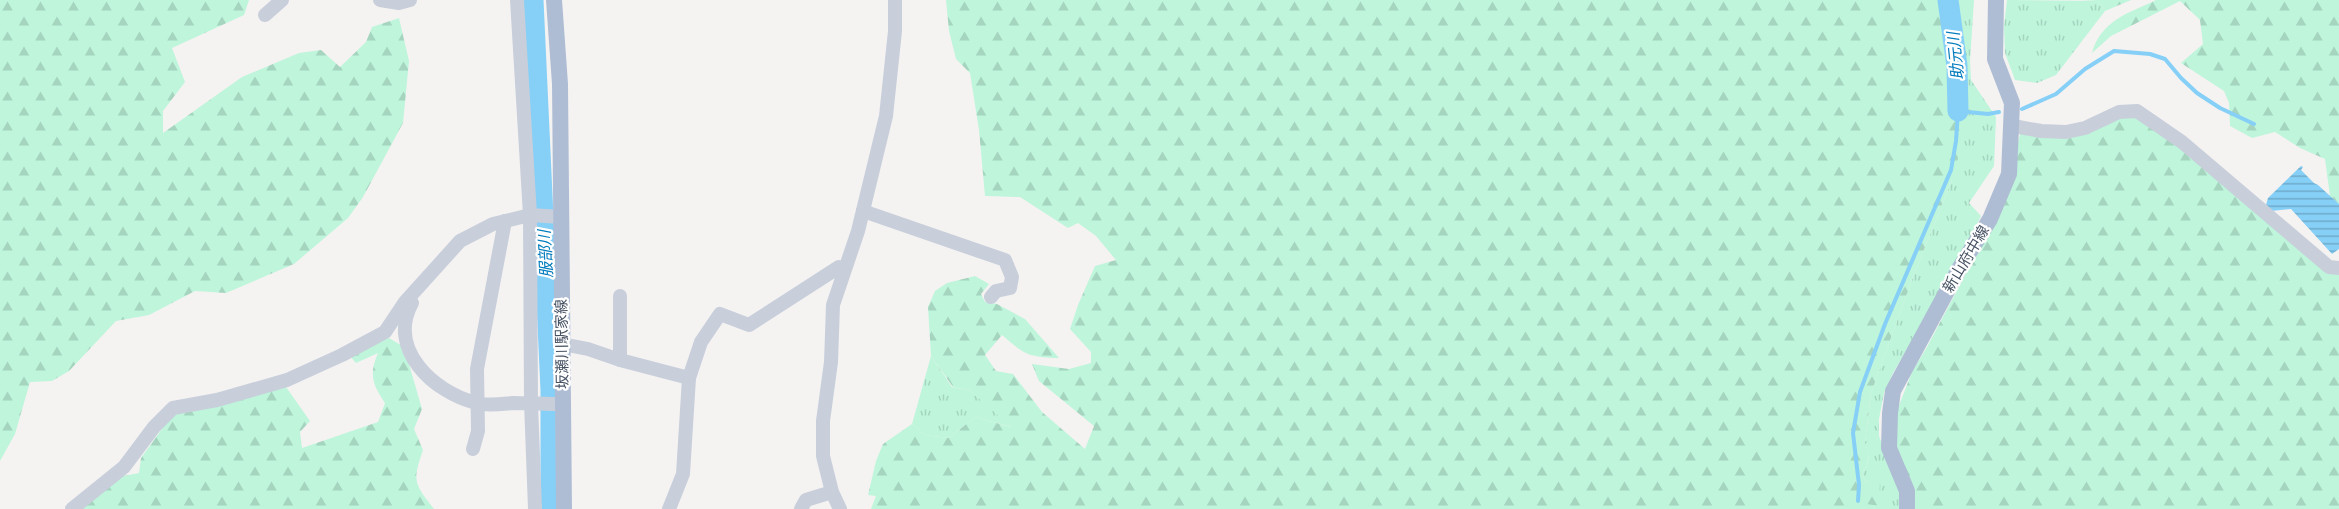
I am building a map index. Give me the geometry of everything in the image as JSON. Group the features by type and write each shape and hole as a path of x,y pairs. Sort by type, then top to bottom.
{"main road":[{"name":"坂瀬川駅家線","path":"554,0 560,84 558,216 562,344 560,404 564,509"},
{"name":"新山府中線","path":"1907,509 1907,491 1889,448 1893,391 1959,269 1990,219 2009,174 2013,126 2012,103 1995,59 1995,0"}],"street":[{"path":"266,15 282,0"},
{"path":"380,0 399,3 410,0"},
{"path":"517,0 533,215 535,509"},
{"path":"840,509 832,492 823,456 823,422 831,362 833,305 863,211 886,116 895,0"},
{"path":"2013,126 2066,132 2085,128 2119,112 2137,111 2182,142 2329,267 2339,268"},
{"path":"863,211 1005,260 1012,278 1010,288 996,291 991,297"},
{"path":"72,509 124,467 154,427 173,408 217,400 287,380 342,355 385,332 405,302 460,241 505,221 533,215 558,216"},
{"path":"473,449 478,431 477,369 505,221"},
{"path":"669,509 683,474 689,378 701,342 720,314 749,325 839,267 843,268"},
{"path":"423,282 405,316 404,334 410,354 447,393 478,404 560,404"},
{"path":"620,296 620,360"},
{"path":"562,344 588,349 689,378"},
{"path":"801,509 806,500 832,492"}],"green space":[{"path":"0,0 249,0 244,15 172,48 185,82 163,111 163,133 242,77 299,53 321,50 340,67 366,42 372,27 399,18 409,61 403,123 363,197 348,218 294,264 226,293 195,291 149,315 116,321 69,371 52,381 30,382 15,434 0,461"},
{"path":"946,0 1951,0 1967,125 1952,180 1913,277 1871,393 1865,443 1869,455 1867,466 1862,473 1866,484 1880,482 1879,506 1867,504 1862,509 871,509 876,496 868,495 876,461 883,444 912,424 925,435 949,438 975,417 1011,427 971,391 953,387 931,356 928,307 935,291 947,283 975,276 989,284 981,294 985,302 997,304 1025,319 1059,358 1028,354 1002,335 985,355 996,371 1013,374 1042,412 1085,449 1094,426 1039,381 1032,364 1069,369 1091,363 1091,352 1070,329 1095,266 1116,260 1096,236 1078,223 1068,228 1020,197 985,196 979,130 970,73 956,59 949,31"},
{"path":"1951,0 1974,0 1971,80 1996,117 1994,166 1969,203 1981,216 1884,393 1879,419 1879,436 1899,488 1901,509 1862,509 1880,483 1866,484 1862,473 1867,466 1869,456 1865,443 1871,393 1913,277 1952,180 1964,96"},
{"path":"2007,0 2098,1 2105,11 2056,75 2037,83 2015,80 2005,53 2004,26"},
{"path":"2081,0 2131,0 2105,11 2098,1"},
{"path":"2156,0 2339,0 2339,204 2330,196 2325,159 2300,148 2275,132 2252,138 2230,126 2229,103 2224,91 2181,63 2203,44 2200,20 2180,1 2111,36 2092,53 2096,42 2109,25"},
{"path":"2118,115 2135,115 2148,123 2339,274 2339,509 1911,509 1894,447 1893,421 1912,372 1997,215 2021,131 2064,135"},
{"path":"389,338 404,347 422,409 414,429 423,450 416,476 422,493 434,509 80,509 118,477 139,473 141,458 172,415 286,387 310,421 300,432 302,448 378,422 385,403 373,379 373,367 378,353 356,363 349,355"},
{"path":"931,356 952,387 971,391 1012,427 975,417 949,438 925,435 912,424"}],"water":[{"path":"2301,166 2303,167 2301,170 2314,183 2339,204 2339,249 2332,254 2291,209 2271,211 2266,205 2268,198"}],"waterway":[{"name":"服部川","path":"533,0 551,390 551,509"},
{"name":"助元川","path":"1948,0 1957,66 1958,111"},
{"path":"2022,109 2056,94 2085,69 2114,51 2150,54 2165,59 2197,93 2220,108 2254,124"},
{"path":"1858,501 1859,485 1853,433 1860,392 1885,324 1951,170 1958,111 1988,114 1999,112"}]}
